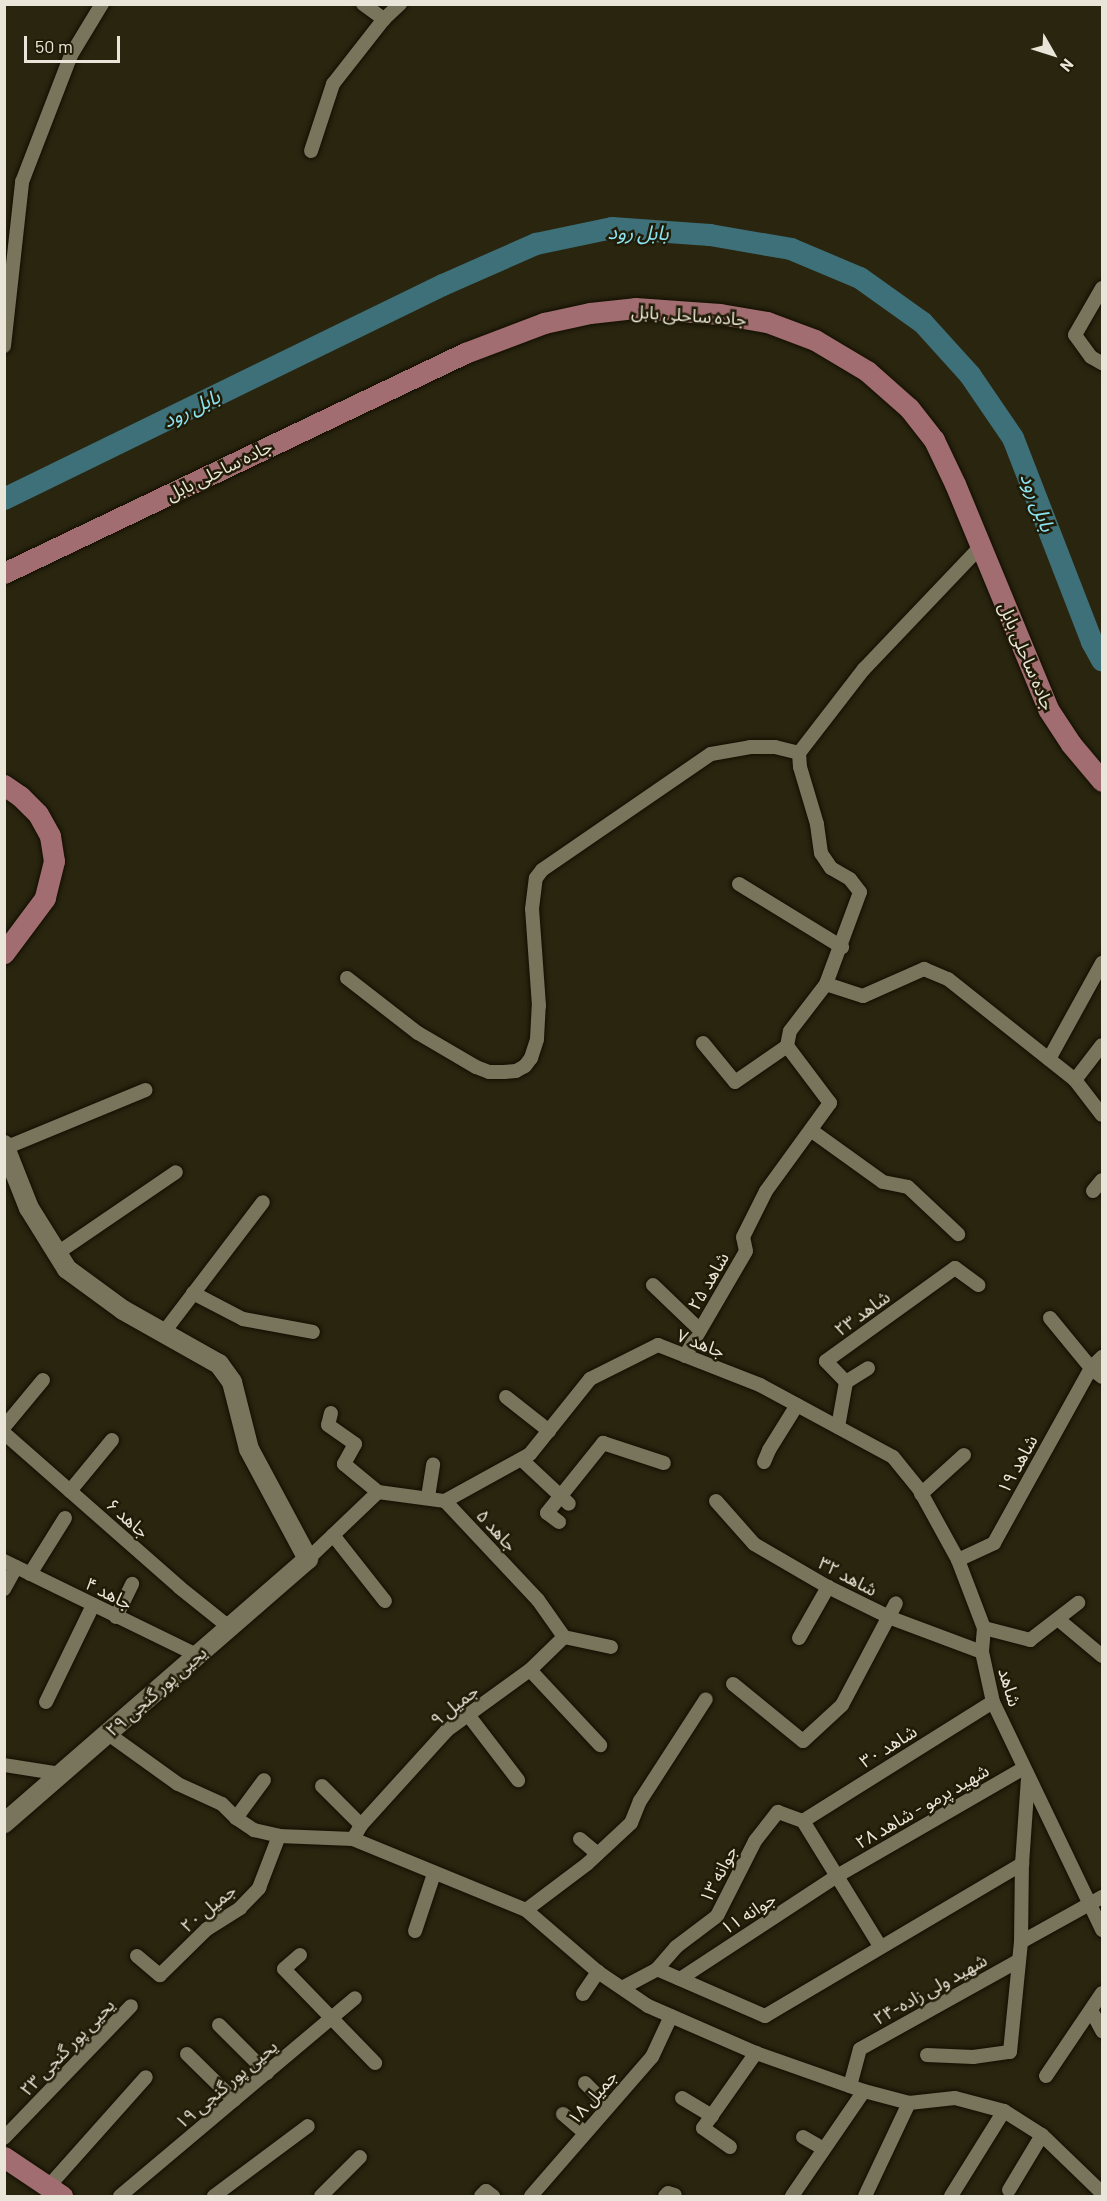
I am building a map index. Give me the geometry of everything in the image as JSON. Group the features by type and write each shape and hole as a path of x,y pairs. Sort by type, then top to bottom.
{"main road":[{"name":"جاده ساحلی بابل","path":"4,573 465,353 544,323 590,313 635,308 720,314 767,322 814,340 867,371 909,408 934,440 981,546 1048,709 1071,744 1102,781"},
{"path":"4,785 20,796 38,814 50,836 53,855 53,874 45,898 10,946 4,961"},
{"path":"5,1146 29,1208 67,1269 123,1310 219,1364 232,1382 249,1449 308,1559"},
{"name":"یحیی پور گنجی ۲۹","path":"4,1823 308,1559"},
{"path":"4,2157 55,2192"}],"street":[{"path":"4,346 22,182 71,55 102,4"},
{"path":"363,4 384,19"},
{"path":"311,151 333,84 384,19 400,4"},
{"path":"1102,288 1075,335 1091,357 1102,363"},
{"path":"703,1042 735,1082 787,1046 790,1031 826,984 842,947 860,892 850,879 831,868 821,853 817,824 800,767 799,753 864,669 981,546"},
{"path":"347,978 446,1052 489,1072 516,1071 531,1058 537,1039 539,1006 532,909 536,878 542,870 711,754 750,747 775,747 799,753"},
{"path":"739,884 842,947"},
{"path":"1048,1059 1102,963"},
{"path":"826,984 863,996 924,969 948,979 1075,1080 1102,1116"},
{"path":"1075,1080 1102,1045"},
{"name":"شاهد ۲۵","path":"686,1356 746,1251 743,1237 766,1191 812,1131 830,1103 787,1046"},
{"path":"5,1146 146,1090"},
{"path":"812,1131 883,1182 908,1187 958,1234"},
{"path":"56,1254 176,1172"},
{"path":"1093,1191 1102,1180"},
{"path":"164,1332 263,1202"},
{"name":"شاهد ۲۳","path":"846,1382 826,1361 955,1268 978,1285"},
{"path":"653,1285 700,1330"},
{"path":"193,1293 243,1319 313,1332"},
{"path":"1050,1318 1091,1368 1102,1377"},
{"name":"جاهد ۷","path":"445,1501 522,1460 549,1431 590,1379 658,1345 760,1385 892,1457"},
{"name":"شاهد ۱۹","path":"958,1560 994,1543 1091,1368 1102,1356"},
{"path":"838,1427 846,1382 868,1368"},
{"path":"4,1427 44,1380"},
{"path":"506,1397 549,1431"},
{"path":"764,1462 797,1405"},
{"path":"331,1413 328,1425 355,1444 344,1464 378,1492 445,1501"},
{"name":"جاهد ۶","path":"4,1433 229,1627"},
{"path":"70,1491 112,1440"},
{"path":"560,1522 547,1513 565,1500 603,1443 664,1463"},
{"path":"921,1494 964,1455"},
{"name":"شاهد","path":"892,1457 921,1494 958,1560 984,1628 982,1652 993,1702 1102,1930"},
{"path":"522,1460 565,1500"},
{"path":"428,1497 433,1464"},
{"path":"308,1559 378,1492"},
{"name":"جاهد ۵","path":"445,1501 538,1600 564,1637"},
{"name":"شاهد ۳۲","path":"716,1501 754,1544 828,1587 891,1618 982,1652"},
{"path":"30,1574 65,1518"},
{"path":"333,1535 385,1601"},
{"path":"4,1589 10,1564"},
{"name":"جاهد ۴","path":"10,1564 198,1655"},
{"path":"116,1617 132,1584"},
{"path":"799,1638 828,1587"},
{"path":"733,1684 804,1741 842,1705 891,1618 896,1603"},
{"path":"984,1628 1030,1640 1059,1620 1078,1603"},
{"path":"46,1702 93,1605"},
{"path":"1059,1620 1102,1656"},
{"path":"564,1637 611,1647"},
{"name":"جمیل ۹","path":"353,1839 361,1825 447,1730 530,1670 564,1637"},
{"path":"530,1670 600,1745"},
{"path":"526,1910 598,1854 631,1823 640,1801 706,1699"},
{"name":"شاهد ۳۰","path":"803,1821 993,1702"},
{"path":"469,1716 518,1780"},
{"path":"108,1733 178,1784 222,1804 236,1818 254,1830 279,1836 353,1839 526,1910 598,1972 648,2006 756,2053 864,2091 909,2103 955,2098 1004,2111 1042,2135 1098,2193"},
{"path":"4,1765 61,1774"},
{"path":"927,2055 973,2057 1010,2052 1021,1942 1026,1772"},
{"name":"شهید پرمو - شاهد ۲۸","path":"837,1876 1026,1772"},
{"path":"236,1818 264,1780"},
{"path":"322,1786 361,1825"},
{"name":"جوانه ۱۳","path":"657,1970 676,1947 717,1916 755,1841 778,1812 803,1821"},
{"path":"803,1821 880,1946"},
{"name":"جمیل ۲۰","path":"137,1956 160,1975 207,1929 240,1908 259,1888 279,1836"},
{"path":"580,1839 598,1854"},
{"path":"622,1988 657,1970 765,2016 1022,1864"},
{"path":"415,1931 434,1874"},
{"name":"جوانه ۱۱","path":"680,1979 837,1876"},
{"path":"1021,1942 1091,1906 1102,1897"},
{"path":"300,1955 284,1969 375,2063"},
{"name":"شهید ولی زاده-۲۴","path":"850,2086 860,2049 1018,1961"},
{"path":"583,1994 598,1972"},
{"path":"1046,2076 1102,1993"},
{"name":"یحیی پور گنجی ۱۹","path":"120,2196 355,1998"},
{"name":"یحیی پور گنجی ۲۳","path":"4,2138 131,2006"},
{"path":"1091,2010 1102,2031"},
{"name":"جمیل ۱۸","path":"536,2195 584,2132 652,2057 671,2016"},
{"path":"219,2025 267,2073"},
{"path":"729,2147 704,2128 756,2053"},
{"path":"187,2054 234,2100"},
{"path":"55,2192 146,2078"},
{"path":"585,2083 608,2106"},
{"path":"792,2196 864,2091"},
{"path":"682,2098 712,2116"},
{"path":"865,2196 909,2103"},
{"path":"951,2196 1004,2111"},
{"path":"563,2114 584,2132"},
{"path":"214,2196 308,2126"},
{"path":"1009,2190 1042,2135"},
{"path":"803,2137 824,2150"},
{"path":"321,2196 360,2157"}],"waterway":[{"name":"بابل رود","path":"4,499 443,285 536,244 612,228 710,235 791,249 860,278 923,323 970,375 1013,438 1092,642 1102,660"}]}
